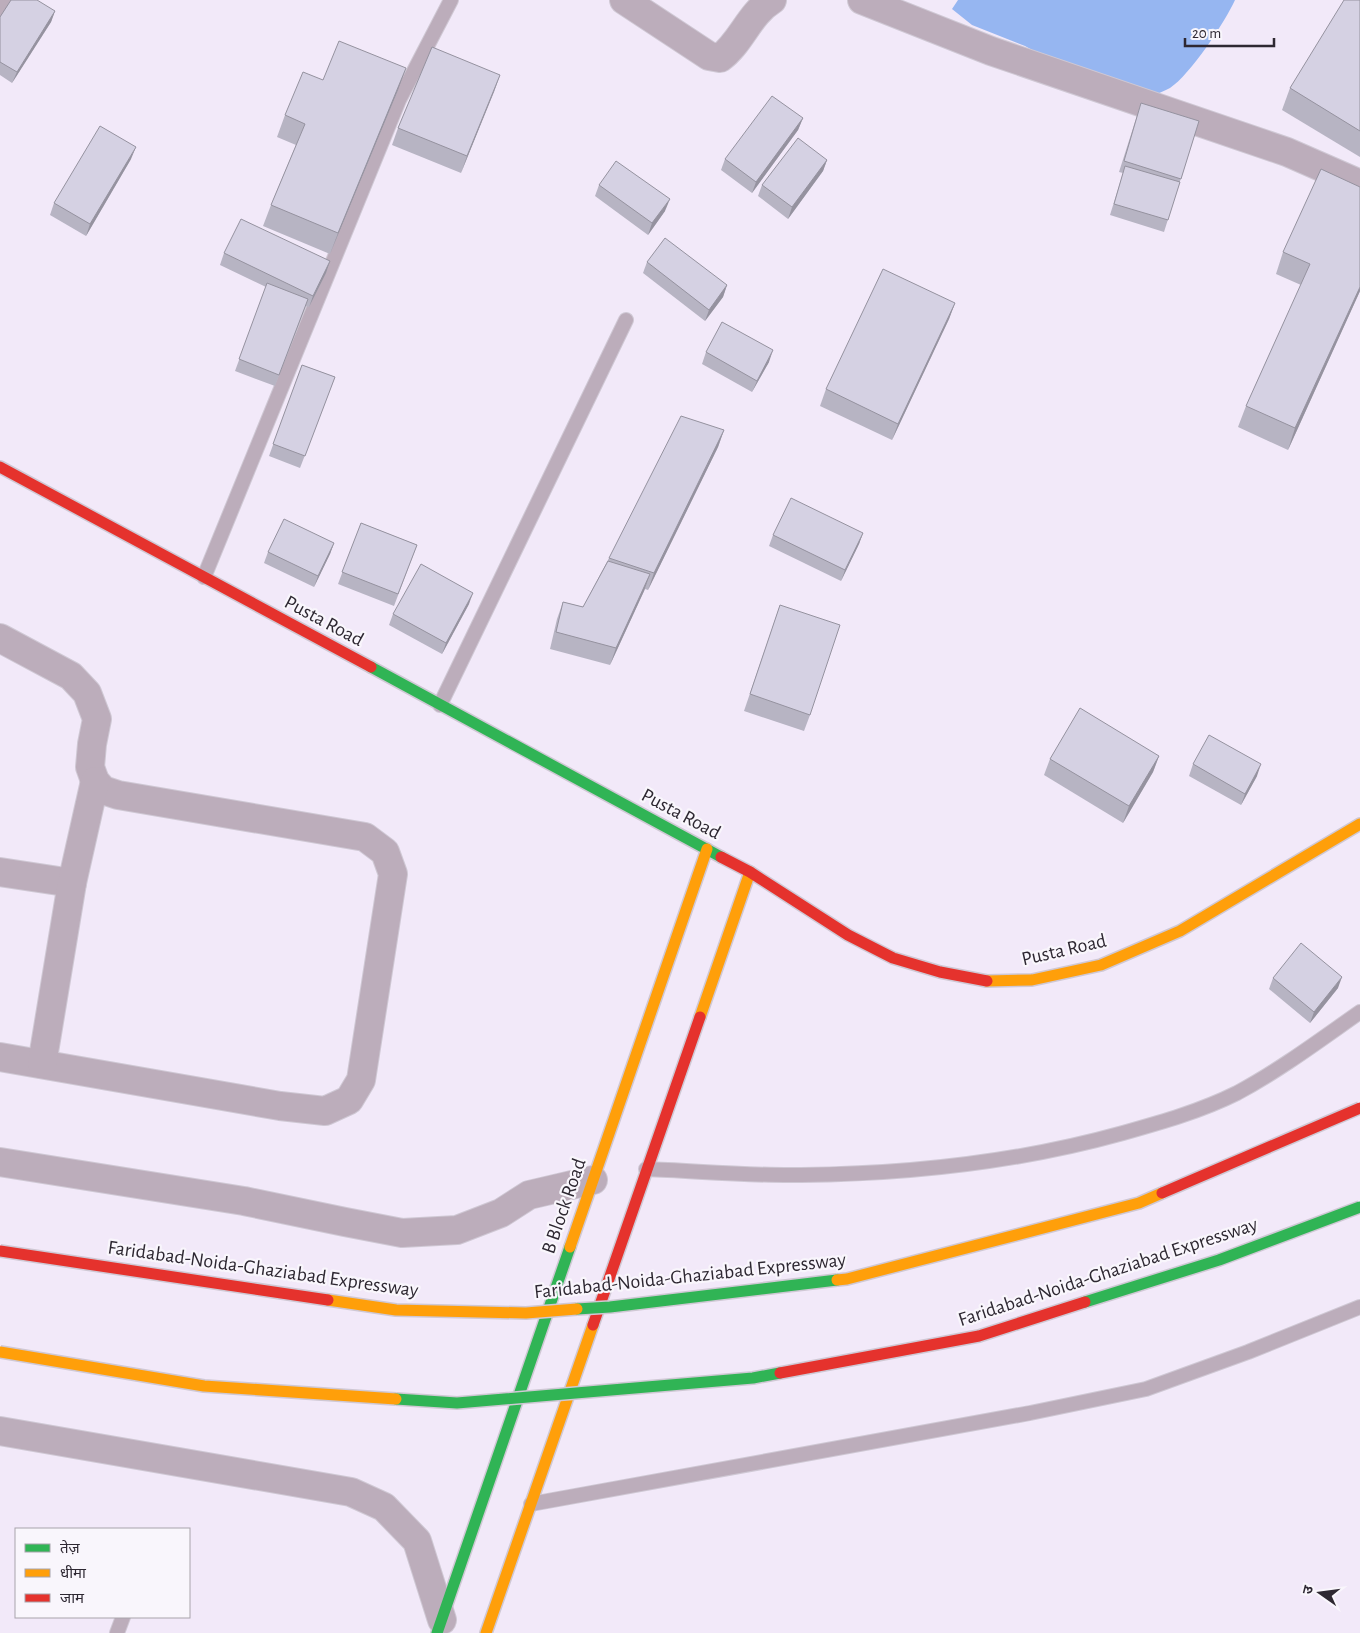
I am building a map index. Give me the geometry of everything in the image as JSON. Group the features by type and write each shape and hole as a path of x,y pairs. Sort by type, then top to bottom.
{"street":[{"path":"0,11 8,0"},
{"path":"624,0 709,56 720,58 726,54 752,19 772,0"},
{"path":"862,0 990,51 1287,152 1360,184"},
{"name":"Pusta Road","path":"0,467 750,872 848,935 893,958 940,972 985,981 1032,980 1101,965 1180,931 1360,824"},
{"path":"0,638 70,676 87,692 98,719 92,744 90,767 95,781 102,790 118,795 365,837 384,852 393,874 361,1080 349,1100 325,1111 280,1106 0,1057"},
{"path":"42,1064 72,883 95,781"},
{"name":"B Block Road","path":"439,1626 707,849"},
{"path":"0,872 72,883"},
{"path":"486,1633 750,872"},
{"name":"Faridabad-Noida-Ghaziabad Expressway","path":"0,1251 396,1310 526,1312 610,1307 847,1279 1120,1208 1139,1202 1360,1108"},
{"path":"0,1162 244,1201 402,1233 456,1230 501,1213 529,1195 593,1180"},
{"name":"Faridabad-Noida-Ghaziabad Expressway","path":"0,1352 204,1386 456,1403 753,1378 979,1336 1219,1260 1360,1207"},
{"path":"0,1431 351,1492 384,1507 417,1541 439,1626"}],"lane":[{"path":"204,577 399,100 451,0"},
{"path":"440,705 626,320"},
{"path":"646,1169 800,1175 911,1171 1000,1160 1083,1144 1177,1118 1237,1093 1299,1055 1360,1012"},
{"path":"531,1504 1146,1390 1360,1307"},
{"path":"117,1633 123,1618"}],"water":[{"path":"958,0 1235,0 1215,34 1187,72 1170,88 1153,96 1061,66 1025,46 972,25 952,9"}],"building":[{"path":"11,0 37,0 55,11 17,72 0,62 0,17"},
{"path":"1344,0 1360,0 1360,131 1290,88"},
{"path":"339,41 406,68 338,233 271,205 305,124 285,115 303,72 323,80"},
{"path":"432,47 500,75 467,156 398,128"},
{"path":"772,96 803,118 756,182 725,159"},
{"path":"1141,103 1199,121 1181,179 1124,161"},
{"path":"100,126 136,147 90,224 54,203"},
{"path":"798,138 827,160 792,207 762,185"},
{"path":"616,161 670,199 652,223 599,185"},
{"path":"1125,166 1180,182 1168,220 1114,204"},
{"path":"1321,169 1360,187 1360,287 1295,428 1246,406 1310,264 1283,252"},
{"path":"241,219 330,261 313,296 224,253"},
{"path":"665,238 727,285 709,310 647,262"},
{"path":"883,269 955,303 898,424 826,389"},
{"path":"267,283 308,299 279,375 239,359"},
{"path":"722,322 773,350 757,381 706,352"},
{"path":"302,365 335,377 305,456 273,444"},
{"path":"681,416 724,430 654,573 609,558"},
{"path":"791,498 863,533 845,570 773,535"},
{"path":"284,519 334,543 318,576 268,552"},
{"path":"361,523 417,545 398,594 342,572"},
{"path":"608,561 650,574 616,648 556,632 563,602 583,607"},
{"path":"421,564 473,593 446,643 393,614"},
{"path":"780,605 840,625 810,715 750,694"},
{"path":"1080,708 1159,756 1129,806 1050,759"},
{"path":"1209,735 1261,764 1245,794 1193,764"},
{"path":"1301,943 1342,977 1314,1012 1273,978"}],"traffic: fast":[{"path":"371,667 721,857"},
{"path":"1085,1302 1219,1260 1360,1207"},
{"path":"437,1633 570,1247"},
{"path":"577,1309 610,1307 837,1280"},
{"path":"396,1399 457,1403 753,1378 780,1373"}],"traffic: slow":[{"path":"987,981 1032,980 1101,965 1180,931 1360,824"},
{"path":"570,1247 707,849"},
{"path":"700,1017 750,872"},
{"path":"837,1280 847,1279 1139,1203 1162,1193"},
{"path":"328,1300 396,1310 526,1313 577,1309"},
{"path":"486,1633 593,1325"},
{"path":"0,1352 204,1386 396,1399"}],"traffic: jam":[{"path":"0,467 371,667"},
{"path":"721,857 750,872 848,935 893,958 940,972 987,981"},
{"path":"593,1325 700,1017"},
{"path":"1162,1193 1360,1108"},
{"path":"0,1251 328,1300"},
{"path":"780,1373 979,1336 1085,1302"}]}
